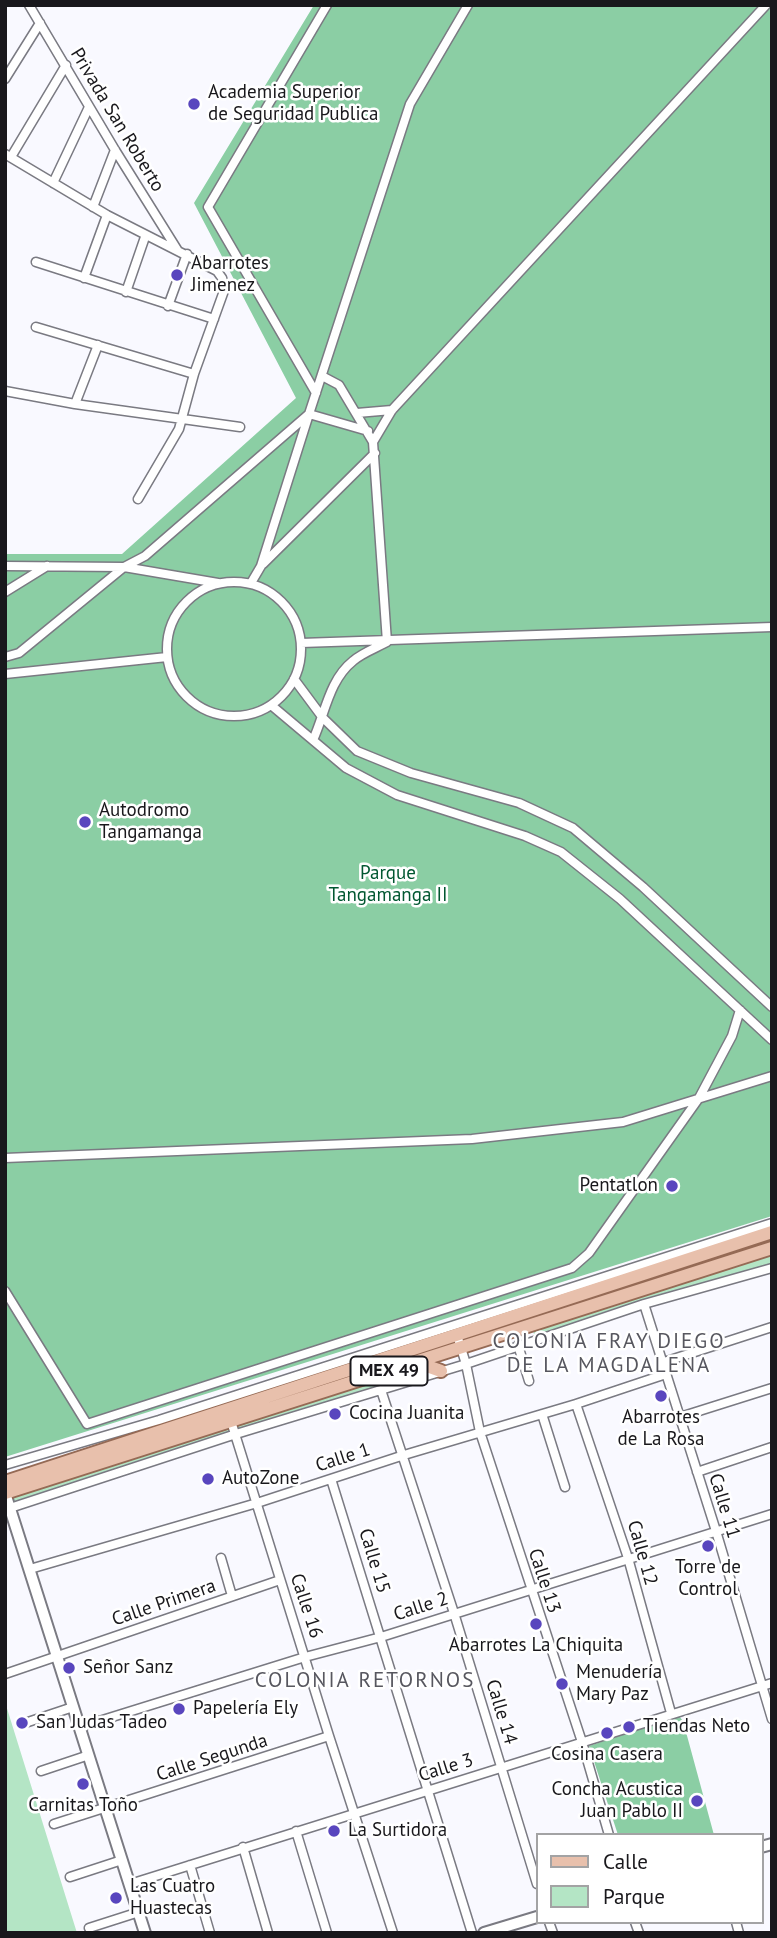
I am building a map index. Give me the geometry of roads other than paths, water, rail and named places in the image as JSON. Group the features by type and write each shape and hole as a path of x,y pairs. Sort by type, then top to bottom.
{"main road":[{"name":"MEX 49","path":"5,1482 142,1437 229,1415 290,1390 457,1335 523,1308 770,1230"},
{"name":"MEX 49","path":"290,1390 415,1362 771,1249"},
{"path":"415,1362 441,1371"},
{"name":"MEX 49","path":"5,1493 107,1461 142,1437"},
{"path":"5,1493 145,1933"},
{"path":"484,1933 536,1917"}],"street":[{"name":"Privada San Roberto","path":"29,5 115,150 183,253"},
{"path":"316,393 208,207 327,5"},
{"path":"251,583 261,566 411,104 468,5"},
{"path":"373,442 392,410 766,5"},
{"path":"5,79 40,23"},
{"path":"66,65 8,155 145,237 217,271 225,288 194,374 183,420 138,499"},
{"path":"53,183 89,107"},
{"path":"93,207 115,150"},
{"path":"84,278 107,215"},
{"path":"126,292 145,237"},
{"path":"169,306 183,253"},
{"path":"36,262 214,319"},
{"path":"36,327 194,374"},
{"path":"75,404 98,345"},
{"path":"321,376 339,385 373,442 387,642"},
{"path":"5,391 75,404 240,427"},
{"path":"358,413 392,410"},
{"path":"309,414 368,431"},
{"path":"5,657 19,653 124,567 145,556 309,414"},
{"path":"261,566 375,453"},
{"path":"5,566 124,567 218,583 251,583 262,587 282,601 295,620 301,643 299,668 288,689 271,705 251,714 222,715 205,709 190,700 178,686 170,670 167,657 169,633 179,610 197,593 218,583"},
{"path":"5,592 47,566"},
{"path":"301,643 772,627"},
{"path":"313,740 323,718 331,689 351,662 387,642"},
{"path":"5,674 167,657"},
{"path":"294,680 323,718 356,751 411,773 519,803 573,828 643,887 772,1007"},
{"path":"271,705 346,768 397,795 526,836 561,852 620,899 772,1040"},
{"path":"5,1291 87,1424 572,1268 589,1253 699,1098 732,1036 740,1010"},
{"path":"5,1158 472,1139 623,1122 772,1076"},
{"path":"770,1230 771,1249"},
{"path":"10,1508 644,1304 772,1268"},
{"name":"Calle 11","path":"644,1304 772,1719"},
{"path":"5,1465 142,1437 290,1390 523,1308 533,1340"},
{"path":"664,1362 772,1327"},
{"name":"Calle 13","path":"457,1335 466,1363 480,1432 582,1742 608,1833"},
{"path":"518,1345 529,1381"},
{"name":"Calle 1","path":"30,1569 257,1503 666,1374"},
{"path":"680,1417 772,1388"},
{"path":"290,1390 297,1415"},
{"name":"Calle 14","path":"382,1390 536,1881"},
{"name":"Calle 12","path":"576,1404 628,1558 671,1713"},
{"name":"Calle 16","path":"229,1415 393,1933"},
{"path":"542,1415 565,1487"},
{"path":"142,1437 149,1462"},
{"path":"697,1472 772,1447"},
{"path":"107,1461 111,1475"},
{"path":"50,1479 54,1493"},
{"name":"Calle 15","path":"331,1479 472,1933"},
{"name":"Calle 2","path":"80,1727 305,1657 381,1637 772,1514"},
{"path":"220,1558 232,1596"},
{"name":"Calle Primera","path":"5,1674 280,1580"},
{"name":"Calle 3","path":"130,1884 772,1683"},
{"path":"22,1724 73,1707"},
{"name":"Calle Segunda","path":"54,1824 329,1736"},
{"path":"41,1771 89,1755"},
{"path":"296,1831 327,1933"},
{"path":"243,1847 268,1933"},
{"path":"70,1877 122,1860"},
{"path":"190,1866 210,1933"},
{"path":"89,1928 139,1912"}],"place":[{"name":"Academia Superior de Seguridad Publica","path":"194,104"},
{"name":"Abarrotes Jimenez","path":"177,275"},
{"name":"Autodromo Tangamanga","path":"85,822"},
{"name":"Pentatlon","path":"672,1186"},
{"name":"Abarrotes de La Rosa","path":"661,1396"},
{"name":"Cocina Juanita","path":"335,1414"},
{"name":"AutoZone","path":"208,1479"},
{"name":"Torre de Control","path":"708,1546"},
{"name":"Abarrotes La Chiquita","path":"536,1624"},
{"name":"Señor Sanz","path":"69,1668"},
{"name":"Menudería Mary Paz","path":"562,1684"},
{"name":"Papelería Ely","path":"179,1709"},
{"name":"San Judas Tadeo","path":"22,1723"},
{"name":"Tiendas Neto","path":"629,1727"},
{"name":"Cosina Casera","path":"607,1733"},
{"name":"Carnitas Toño","path":"83,1784"},
{"name":"Concha Acustica Juan Pablo II","path":"697,1801"},
{"name":"La Surtidora","path":"334,1831"},
{"name":"Las Cuatro Huastecas","path":"116,1898"}],"district":[{"name":"COLONIA FRAY DIEGO DE LA MAGDALENA","path":"609,1354"},
{"name":"COLONIA RETORNOS","path":"365,1681"}],"park label":[{"name":"Parque Tangamanga II","path":"388,885"}]}
